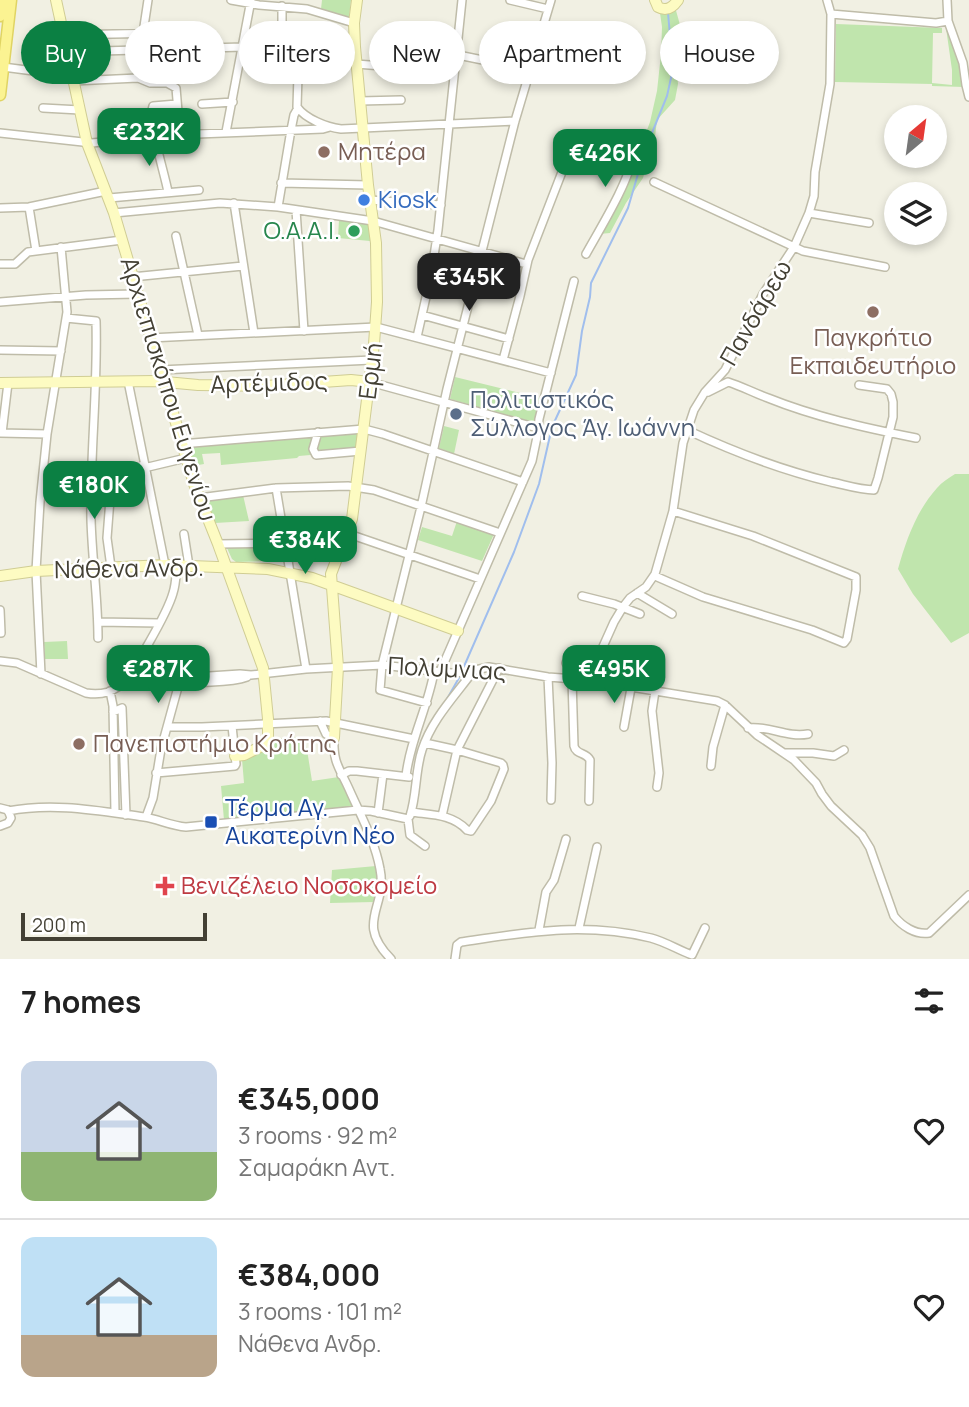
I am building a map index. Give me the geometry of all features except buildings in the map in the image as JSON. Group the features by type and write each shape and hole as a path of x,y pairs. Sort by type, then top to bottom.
{"main road":[{"path":"0,16 2,0"},
{"path":"0,95 11,0"}],"street":[{"name":"Αρχιεπισκόπου Ευγενίου","path":"56,0 60,21"},
{"path":"145,21 148,0"},
{"path":"231,0 307,9 347,21"},
{"name":"Ερμή","path":"354,21 357,0"},
{"path":"459,21 462,0"},
{"path":"510,0 548,9"},
{"path":"545,21 551,0"},
{"path":"655,0 658,7 666,9 678,0"},
{"name":"Πανδάρεω","path":"588,680 623,607 646,587 654,576 673,511 682,452 694,410 701,397 725,370 763,294 794,247 809,213 814,196 815,172 830,84 831,14 827,0"},
{"path":"947,0 948,21 963,63 969,97"},
{"path":"248,21 251,2"},
{"path":"278,207 291,130 298,108 300,45 296,37 282,27 282,6"},
{"path":"831,14 936,23 948,21"},
{"name":"Ερμή","path":"334,738 338,667 331,585 333,566 352,519 376,327 377,261 355,44"},
{"path":"111,51 239,47"},
{"path":"356,64 369,65"},
{"path":"3,66 21,69"},
{"path":"226,132 239,69"},
{"path":"111,78 138,78 150,83 167,83 176,88 180,135"},
{"name":"Αρχιεπισκόπου Ευγενίου","path":"74,84 87,143 114,213 181,444 259,656 264,674 269,723"},
{"path":"417,337 437,238 452,84"},
{"path":"427,702 380,690 382,665 457,348 527,84"},
{"path":"360,101 401,100"},
{"path":"202,104 233,102"},
{"path":"168,192 151,125 152,107 177,104"},
{"path":"43,108 80,110"},
{"path":"298,108 330,127 341,129 515,121"},
{"path":"0,133 87,143 330,127"},
{"path":"503,360 526,264 576,139 632,156 631,166 586,254"},
{"path":"654,182 810,253 885,267"},
{"path":"281,183 368,185"},
{"path":"0,208 29,207 107,195 199,190"},
{"path":"370,200 441,205"},
{"path":"114,213 234,203 278,207 373,221 526,264"},
{"path":"234,203 254,332"},
{"path":"29,207 36,251"},
{"path":"296,210 304,331"},
{"path":"809,213 869,223"},
{"path":"176,236 198,335"},
{"path":"0,264 15,264 25,254 36,251 122,240"},
{"path":"41,674 36,571 47,434 66,318 61,247"},
{"path":"132,277 243,266"},
{"path":"406,776 414,739 437,672 458,631 534,457 538,419 574,281"},
{"path":"0,302 66,296 137,294"},
{"path":"422,315 509,339"},
{"path":"66,318 96,321 91,520 98,638"},
{"path":"150,338 376,327 551,373"},
{"path":"0,349 61,351"},
{"path":"160,370 372,360"},
{"name":"Αρτέμιδος","path":"4,383 128,381 234,386 351,380 370,382"},
{"path":"128,381 165,565"},
{"path":"370,382 538,428"},
{"path":"701,397 728,382 800,409 858,426 916,438"},
{"path":"4,383 1,433 47,434"},
{"path":"687,430 767,464 872,490 876,486 889,432 893,410 892,397 890,391 882,387 859,385"},
{"path":"181,444 364,429 523,482"},
{"path":"318,432 314,454 361,451"},
{"path":"43,477 92,477 186,458"},
{"path":"110,473 107,538 111,567"},
{"path":"199,498 276,488 357,486 500,533"},
{"path":"276,488 306,669"},
{"path":"654,576 699,596 846,642 856,577 753,536 673,511"},
{"path":"346,533 480,579"},
{"path":"184,534 188,566"},
{"path":"218,544 285,542"},
{"name":"Νάθενα Ανδρ.","path":"0,576 36,571 165,565 268,569 312,578 458,631"},
{"path":"0,661 14,662 86,693 101,694 110,691 125,680 159,623 173,594 177,565"},
{"path":"637,593 672,614"},
{"path":"582,596 640,614"},
{"path":"0,610 1,633"},
{"path":"98,622 159,623"},
{"path":"566,663 594,666"},
{"name":"Πολύμνιας","path":"125,680 141,685 222,682 306,669 382,665 460,673 487,667 714,700 725,705"},
{"path":"442,816 457,750 499,668"},
{"path":"425,846 410,835 409,816 422,751 442,713 474,670"},
{"path":"548,677 551,800"},
{"path":"572,679 573,742 575,750 590,760 589,800"},
{"path":"144,817 154,794 156,773 180,682"},
{"path":"624,727 631,688"},
{"path":"110,691 113,712 115,813"},
{"path":"655,691 652,712 659,773 657,787"},
{"path":"711,766 713,747 725,705 748,728 794,760 816,782 826,800 866,841 894,916 902,925 918,933 927,933 969,895"},
{"path":"113,712 122,708 126,815"},
{"path":"167,727 320,721 414,739"},
{"path":"320,721 326,734 334,738 334,757 376,853 381,885 373,921 374,933 380,947 391,959"},
{"path":"156,773 235,761 265,745 269,723"},
{"path":"232,726 235,761"},
{"path":"748,728 793,735 808,734"},
{"path":"8,811 61,806 144,817 186,827 358,810 409,816 442,816 459,822 468,831 473,830 495,794 504,769 502,764 425,743"},
{"path":"784,753 834,756 844,750"},
{"path":"341,775 357,771 416,779"},
{"path":"378,813 383,774"},
{"path":"0,808 5,808 11,815 10,821 0,826"},
{"path":"539,930 546,892 554,880 566,839"},
{"path":"579,929 597,847"},
{"path":"455,959 457,945 461,942 539,930 579,929 651,938 692,955 705,928"}],"green space":[{"path":"322,0 351,0 349,18 321,9"},
{"path":"675,7 679,21 661,21 660,13"},
{"path":"836,24 942,28 942,33 933,33 932,83 952,85 948,27 962,64 964,87 835,82"},
{"path":"660,63 660,84 678,84 675,100 657,120 643,178 610,233 599,234 630,180 650,122"},
{"path":"173,107 175,131 156,131 155,110"},
{"name":"Ο.Α.Α.Ι.","path":"339,220 369,224 370,241 338,238"},
{"path":"455,377 540,398 534,423 450,399"},
{"path":"444,426 459,430 454,454 439,448"},
{"path":"359,432 356,451 221,465 220,453 202,454 204,464 193,466 189,447"},
{"path":"955,474 969,474 969,633 951,643 913,594 898,569 909,536 924,506 939,486"},
{"path":"243,495 249,521 215,523 207,501"},
{"path":"457,521 494,534 482,561 418,540 422,527 452,536"},
{"path":"272,546 273,561 236,562 227,548"},
{"path":"67,641 68,659 45,659 44,642"},
{"path":"305,737 312,781 339,777 352,806 224,820 221,786 244,783 242,759 271,745 272,739"},
{"path":"376,866 378,876 374,902 330,903 332,870"}],"waterway":[{"path":"462,671 514,552 539,484 552,427 576,375 591,283 628,208 645,150 667,96 673,69 668,13"},
{"path":"447,699 460,676"}],"place":[{"name":"Μητέρα","path":"324,152"},
{"name":"Kiosk","path":"364,200"},
{"name":"Ο.Α.Α.Ι.","path":"354,231"},
{"name":"Παγκρήτιο Εκπαιδευτήριο","path":"873,312"},
{"name":"Πολιτιστικός Σύλλογος Άγ. Ιωάννη","path":"456,414"},
{"name":"Πανεπιστήμιο Κρήτης","path":"79,744"},
{"name":"Τέρμα Αγ. Αικατερίνη Νέο","path":"211,822"},
{"name":"Βενιζέλειο Νοσοκομείο","path":"165,886"}]}
